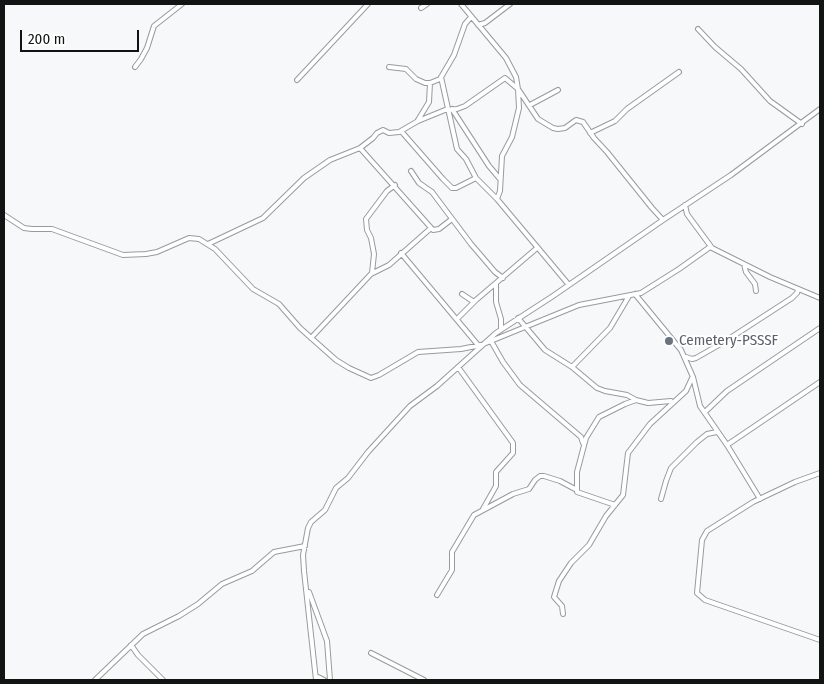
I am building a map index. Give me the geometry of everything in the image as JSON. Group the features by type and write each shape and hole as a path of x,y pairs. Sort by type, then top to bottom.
{"street":[{"path":"135,67 147,48 154,26 182,4"},
{"path":"297,80 368,4"},
{"path":"421,8 427,4"},
{"path":"460,4 506,58 516,77 518,114 512,137 502,156 500,191 497,199"},
{"path":"478,25 485,23 506,5"},
{"path":"389,67 406,69 416,79 430,83 441,77 454,55 465,24 471,17"},
{"path":"698,29 714,47 741,69 770,101 802,124"},
{"path":"590,134 615,121 627,109 679,72"},
{"path":"441,77 445,98 451,109 489,166 500,179"},
{"path":"208,244 263,218 304,178 330,160 360,148 382,130 389,133 401,131 418,121 465,106 502,78 507,78 518,88 538,119 553,128 565,128 576,120 583,122 590,134 663,220"},
{"path":"418,121 429,102 430,83"},
{"path":"530,105 558,90"},
{"path":"451,109 457,148 466,159 476,178 497,199 569,285"},
{"path":"324,680 316,678 304,563 305,546 310,524 322,513 336,488 348,478 368,452 410,406 438,386 479,345 738,170 820,109"},
{"path":"401,131 452,188 456,188 476,178"},
{"path":"360,148 395,185 431,228 436,231 452,219"},
{"path":"411,171 419,183 432,192 495,272 503,278"},
{"path":"372,273 374,254 366,219 387,192 395,185"},
{"path":"685,205 687,214 710,247 798,290 820,298"},
{"path":"4,215 24,228 52,229 123,255 135,256 151,253 195,237 215,249 254,290 279,304 311,338 336,360 371,378 418,352 461,349 479,345 579,305 646,291 710,247"},
{"path":"311,338 372,273 389,265 431,228"},
{"path":"456,319 537,248"},
{"path":"401,254 479,345"},
{"path":"744,264 746,272 755,284 756,292"},
{"path":"496,284 496,302 501,319 501,330"},
{"path":"685,357 696,358 724,342 792,298 797,294 798,290"},
{"path":"462,294 474,302"},
{"path":"635,294 658,320 685,357 693,376 700,406 739,462 760,499"},
{"path":"572,367 610,328 628,296"},
{"path":"518,318 545,350 572,367 602,390 627,395 648,403 674,401"},
{"path":"704,412 727,392 820,328"},
{"path":"491,341 503,362 520,385 581,437 584,446"},
{"path":"458,367 513,443 513,453 496,472 496,486 482,510"},
{"path":"563,614 562,606 554,597 559,581 571,563 589,546 603,520 623,495 628,454 642,434 690,386 693,376"},
{"path":"727,445 820,382"},
{"path":"576,489 577,472 587,435 600,416 636,400"},
{"path":"661,499 672,468 707,434 717,432"},
{"path":"820,473 795,482 760,499 729,516 704,534 697,592 705,600 820,640"},
{"path":"437,595 452,570 451,556 454,546 474,515 513,494 529,489 540,476 560,481 576,489 577,492 614,505"},
{"path":"95,680 143,634 198,604 222,584 252,571 274,552 305,546"},
{"path":"306,586 326,642 330,680"},
{"path":"131,645 138,655 163,680"},
{"path":"371,653 424,680"}],"place":[{"name":"Cemetery-PSSSF","path":"669,341"}]}
